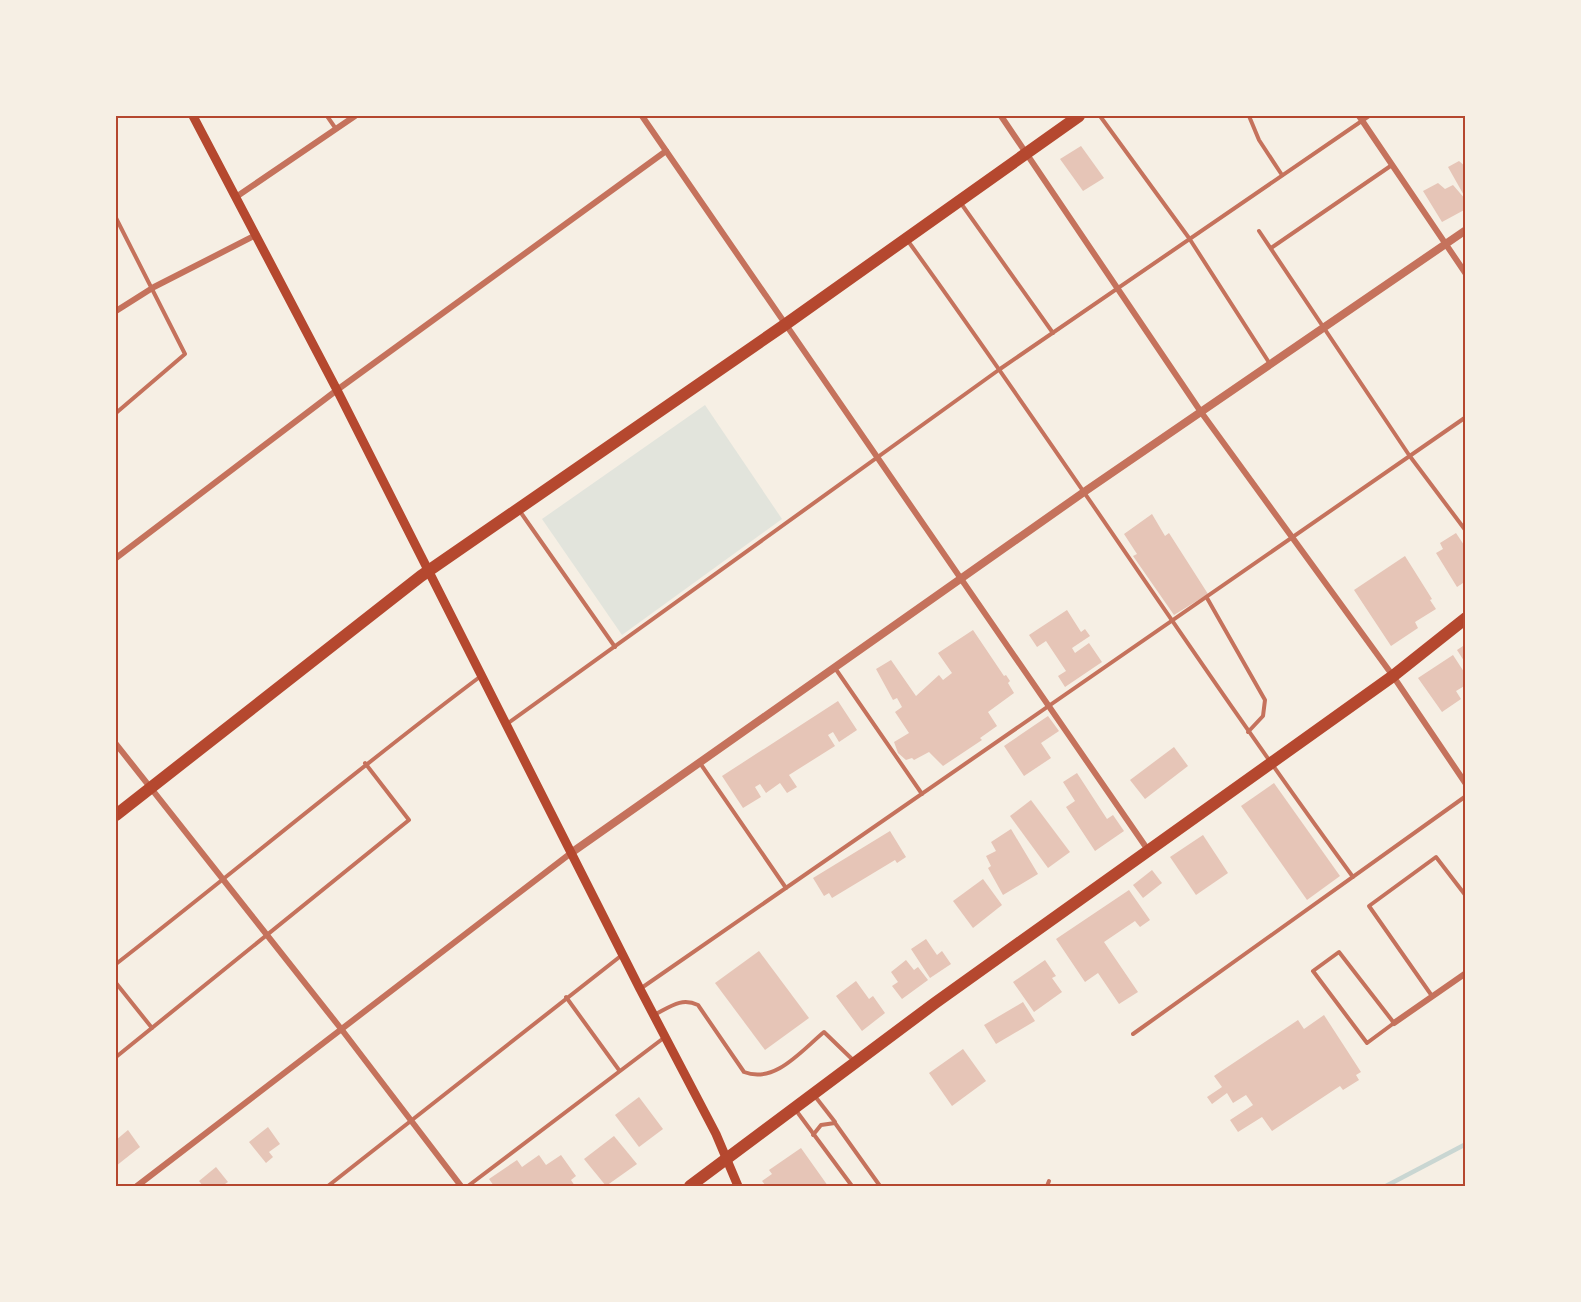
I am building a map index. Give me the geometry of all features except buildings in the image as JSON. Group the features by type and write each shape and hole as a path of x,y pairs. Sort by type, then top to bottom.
{"highway":[{"path":"116,815 429,571 786,324 1079,116"},
{"path":"690,1186 1148,850 1393,676 1466,618"}],"main road":[{"path":"193,116 337,390 622,954 711,1124 738,1186"}],"street":[{"path":"236,197 355,116"},
{"path":"642,116 1148,850"},
{"path":"1001,116 1119,287 1201,412 1393,676 1466,784"},
{"path":"1361,118 1466,274"},
{"path":"116,558 337,390 666,151"},
{"path":"137,1186 571,853 1084,492 1466,230"},
{"path":"116,310 256,235"},
{"path":"116,744 342,1030 461,1186"},
{"path":"1394,1023 1466,973"}],"lane":[{"path":"327,116 336,129"},
{"path":"1100,116 1189,238 1270,364"},
{"path":"1248,116 1282,175"},
{"path":"506,724 1000,369 1361,118 1369,116"},
{"path":"1271,248 1393,164"},
{"path":"960,202 1053,333"},
{"path":"116,218 154,288 185,354 116,413"},
{"path":"1259,231 1409,455 1466,531"},
{"path":"906,238 1000,369 1248,732 1353,877"},
{"path":"640,988 1466,417"},
{"path":"519,509 615,647"},
{"path":"1207,598 1265,700 1263,716 1248,732"},
{"path":"835,667 922,794"},
{"path":"116,964 222,881 365,763 482,676"},
{"path":"116,1057 409,820 365,763"},
{"path":"700,763 786,888"},
{"path":"1133,1034 1466,796"},
{"path":"1432,996 1369,906 1436,857 1466,896"},
{"path":"1339,952 1394,1023 1367,1043 1313,971 1339,952"},
{"path":"328,1186 622,954"},
{"path":"116,983 152,1028"},
{"path":"566,997 619,1071"},
{"path":"654,1015 680,1001 689,1001 698,1005 744,1072 756,1076 772,1073 824,1032 856,1063"},
{"path":"468,1186 666,1036"},
{"path":"813,1095 880,1186"},
{"path":"794,1109 852,1186"},
{"path":"813,1135 821,1125 835,1123"},
{"path":"1047,1186 1049,1180"}],"shaded area":[{"path":"705,405 782,519 622,635 542,519"}],"waterway":[{"path":"1386,1186 1466,1144"}]}
